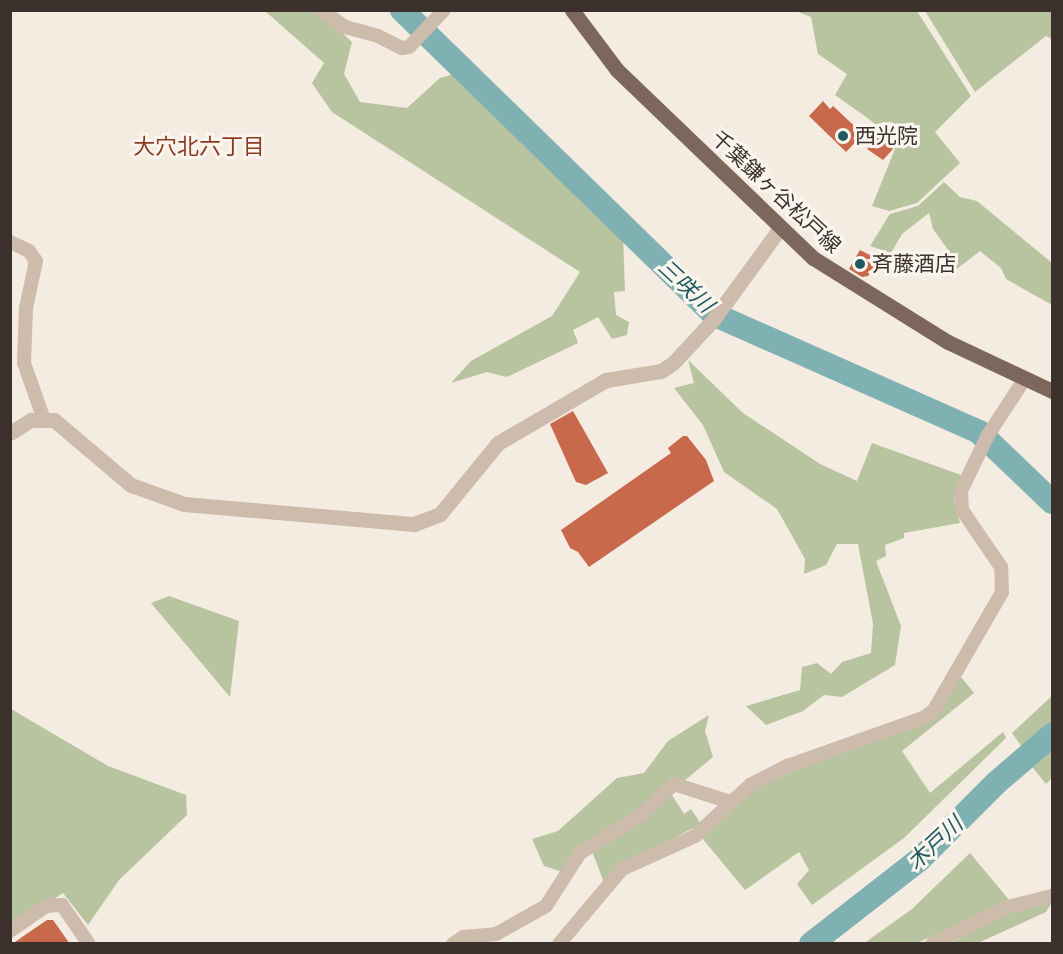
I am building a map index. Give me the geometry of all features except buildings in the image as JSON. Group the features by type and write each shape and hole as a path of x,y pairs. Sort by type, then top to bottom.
{"main road":[{"name":"千葉鎌ヶ谷松戸線","path":"572,10 617,70 780,228 838,276 948,342 1024,380 1053,390"}],"street":[{"path":"321,10 345,27 378,36 402,48 422,33 444,10"},
{"path":"10,242 29,251 36,261 26,308 24,363 43,417 67,429 131,485 184,504 414,524 440,514 498,443 606,380 661,371 673,363 713,320 780,228"},
{"path":"560,944 622,868 695,836 730,802 787,766 926,717 934,710 1002,592 1001,567 962,510 961,491 966,474 1024,380"},
{"path":"10,433 43,417"},
{"path":"453,944 464,937 496,934 546,906 580,853 641,815 674,784 730,802"},
{"path":"932,944 1008,907 1053,896"},
{"path":"10,931 46,906 62,906 89,944"}],"green space":[{"path":"265,11 319,11 352,42 344,74 360,102 407,108 440,78 458,73 623,236 625,291 614,292 616,315 629,322 627,335 612,339 598,317 573,330 578,343 507,377 487,372 451,383 471,361 552,316 580,272 332,112 312,83 324,63"},
{"path":"796,11 917,11 971,96 935,132 960,163 917,203 889,211 872,206 895,149 873,122 835,95 847,74 818,54 811,17"},
{"path":"925,11 1052,11 1052,39 1046,36 975,92"},
{"path":"944,182 960,197 977,201 1052,263 1052,305 1006,279 1001,268 980,251 954,271 944,264 949,251 933,229 929,213 902,234 891,253 870,246 890,214 918,206"},
{"path":"688,360 743,413 820,464 857,481 872,443 961,475 954,501 960,523 904,533 904,538 885,545 886,556 876,561 901,626 895,665 842,697 824,695 803,711 766,725 746,706 800,690 802,667 817,663 831,674 842,662 871,653 873,624 858,544 837,544 826,565 804,574 805,559 777,509 724,472 703,425 674,388 694,383"},
{"path":"169,596 239,621 230,697 151,603"},
{"path":"961,677 974,693 902,751 930,793 1003,732 1006,738 904,838 812,905 797,884 809,870 799,852 745,890 702,838 755,789 793,771 934,718"},
{"path":"1052,696 1052,731 1026,753 1012,733"},
{"path":"11,709 108,766 186,795 187,815 119,880 88,925 63,893 11,927"},
{"path":"709,715 705,731 713,757 684,781 670,778 651,804 593,842 578,846 566,873 544,866 532,839 558,831 617,778 644,773 668,741"},
{"path":"1052,745 1052,778 1046,784 1029,763"},
{"path":"670,792 684,814 691,809 701,824 622,865 603,880 592,851"},
{"path":"970,853 1010,901 917,943 863,944 912,909"},
{"path":"1052,902 1046,912 978,943 949,944 1010,911"}],"waterway":[{"name":"三咲川","path":"402,10 713,314 979,432 1052,502"},
{"name":"木戸川","path":"811,944 919,860 996,783 1052,735"}],"place":[{"name":"西光院","path":"843,136"},
{"name":"斉藤酒店","path":"860,264"}],"district":[{"name":"大穴北六丁目","path":"199,147"}]}
